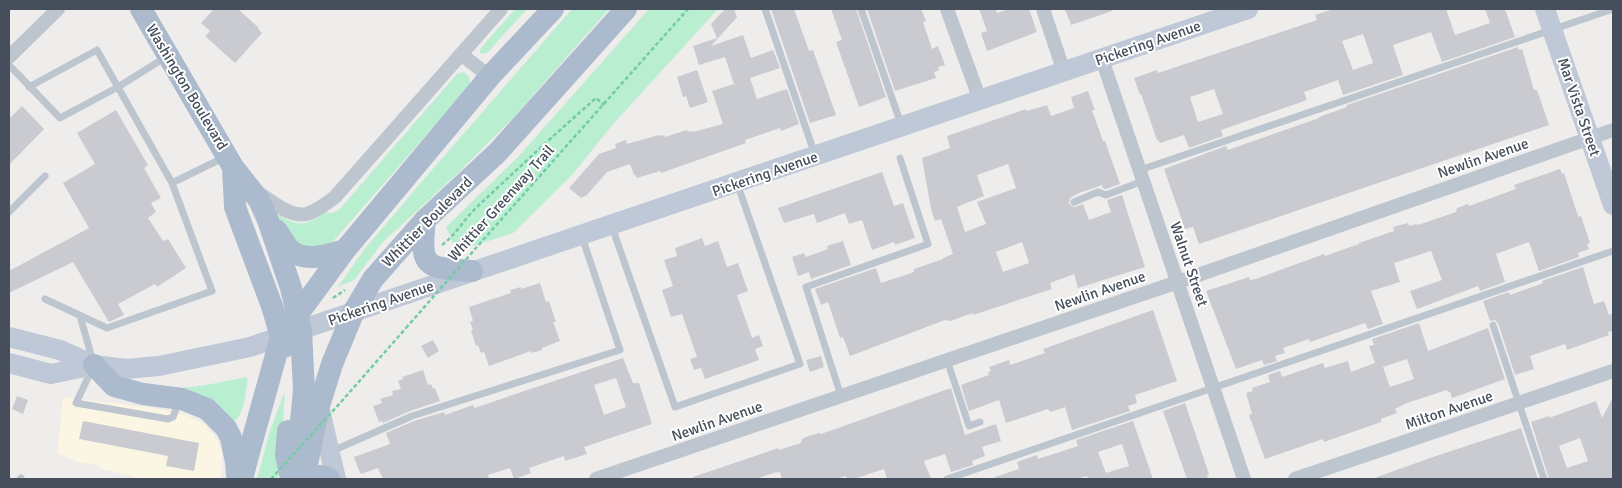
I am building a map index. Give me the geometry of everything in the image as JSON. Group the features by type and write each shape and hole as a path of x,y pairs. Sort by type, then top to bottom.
{"main road":[{"name":"Washington Boulevard","path":"141,9 230,161 259,200 268,220 291,288 293,328"},
{"path":"242,479 249,452 293,328 345,250 490,77 552,9"},
{"name":"Whittier Boulevard","path":"292,478 319,406 332,364 354,311 372,279 425,220 497,153 626,9"},
{"name":"Washington Boulevard","path":"230,161 235,207 272,306 293,328"},
{"path":"268,220 290,250 305,257 322,256 345,250"},
{"path":"425,220 422,244 424,255 430,264 438,268 472,271"},
{"path":"293,328 290,372 292,389 286,455 292,478 316,475 329,479"},
{"path":"94,365 114,386 143,394 179,399 207,409 226,428 234,445 237,479"}],"street":[{"path":"9,57 58,9"},
{"path":"247,186 296,214 307,214 335,197 501,9"},
{"path":"947,9 980,100"},
{"path":"1043,9 1064,72"},
{"name":"Pickering Avenue","path":"94,365 126,369 159,366 244,349 293,328 354,311 1248,9"},
{"name":"Mar Vista Street","path":"1545,9 1613,205"},
{"path":"461,54 490,77"},
{"name":"Walnut Street","path":"1102,59 1244,479"},
{"name":"Newlin Avenue","path":"596,479 1178,282 1613,130"},
{"path":"9,337 60,350 94,365"},
{"path":"9,363 51,374 94,365"},
{"name":"Milton Avenue","path":"1295,479 1613,371"},
{"path":"319,406 336,479"}],"lane":[{"path":"765,9 816,156"},
{"path":"861,9 902,127"},
{"path":"1074,202 1098,192 1106,195 1142,175 1613,9"},
{"path":"29,87 97,50 172,183 212,291 106,328 45,299"},
{"path":"9,65 60,118 118,87 168,55"},
{"path":"841,396 806,287 928,244 900,158"},
{"path":"172,183 230,161"},
{"path":"9,212 45,176"},
{"path":"612,224 675,407 800,364 737,183"},
{"path":"329,452 412,416 620,350 581,235"},
{"path":"947,479 1613,251"},
{"path":"80,316 94,365 76,403 168,419 174,417 179,399"},
{"path":"1493,325 1544,479"},
{"path":"947,360 969,426 980,422"}],"path":[{"name":"Whittier Greenway Trail","path":"292,478 341,402 688,9"},
{"path":"442,246 469,214 596,98 604,105"},
{"path":"329,298 332,299 352,286"}],"shaded area":[{"path":"63,397 153,408 186,415 204,424 217,440 222,453 221,479 137,479 99,468 98,465 78,462 57,453"}],"green space":[{"path":"515,9 527,9 487,53 481,54 481,48"},
{"path":"572,9 609,9 513,118 460,171 383,242 354,280 338,287 363,251"},
{"path":"649,9 718,9 614,123 572,175 513,233 457,251 446,227 518,157"},
{"path":"464,72 469,77 470,85 329,246 305,248 284,231 278,213 290,221 302,223 313,220 325,212 338,211 457,74"},
{"path":"246,377 248,380 242,411 236,420 231,422 165,389 186,388"},
{"path":"285,394 278,479 257,479 270,431"}],"building":[{"path":"214,9 238,9 262,33 235,63 205,36 210,31 201,23"},
{"path":"725,9 734,9 737,17 711,46 743,35 751,58 773,50 780,68 750,78 757,99 787,89 799,124 781,131 780,128 745,140 746,143 661,173 660,171 637,178 630,164 607,172 587,195 581,198 569,188 599,154 616,148 615,144 626,140 627,144 659,135 664,135 665,137 687,130 688,132 693,132 723,124 712,91 734,84 725,57 699,65 693,46 717,38 711,24"},
{"path":"771,9 794,9 809,51 813,50 836,115 810,123"},
{"path":"831,9 856,9 886,97 859,107 836,42 842,40"},
{"path":"867,9 921,9 926,21 923,22 932,49 938,46 945,65 938,67 939,70 934,72 936,78 895,91"},
{"path":"979,9 996,9 997,13 1009,9 1029,9 1037,32 987,51 981,33 987,31"},
{"path":"1065,9 1112,9 1112,11 1071,25"},
{"path":"1334,9 1446,9 1455,35 1490,23 1485,9 1505,9 1515,37 1442,62 1431,32 1393,45 1403,75 1343,95 1338,80 1304,92 1307,100 1221,130 1223,136 1189,148 1184,135 1160,143 1157,140 1134,78 1157,70 1158,73 1317,20 1315,15","holes":["1363,34 1373,63 1353,70 1342,41","1214,89 1223,114 1198,122 1190,97"]},
{"path":"1518,47 1519,50 1522,49 1534,90 1537,90 1549,125 1199,244 1193,227 1185,229 1164,169 1226,146 1228,150 1319,118 1347,107 1347,105"},
{"path":"697,70 708,102 690,108 686,96 683,97 677,77"},
{"path":"1088,91 1095,110 1092,110 1120,184 1106,189 1102,185 1079,193 1070,198 1069,204 1074,207 1083,204 1089,220 1111,212 1107,200 1122,195 1145,267 1078,288 1074,274 1050,283 1052,289 973,315 973,313 950,321 945,320 850,356 843,337 840,338 828,302 821,305 815,289 876,268 881,283 914,272 914,269 953,254 941,219 935,221 931,209 922,158 950,148 947,136 1026,109 1027,111 1047,105 1051,116 1074,108 1071,97","holes":["1008,164 1016,188 977,202 986,224 965,232 957,207 984,196 977,175","1022,242 1029,263 1003,272 996,252"]},
{"path":"22,106 44,129 9,165 9,119"},
{"path":"116,110 148,165 144,168 161,198 151,203 156,212 148,218 163,241 168,239 186,268 157,287 155,284 118,304 124,315 109,322 73,262 9,293 9,271 89,228 63,183 95,164 77,133"},
{"path":"1560,169 1562,174 1564,173 1577,213 1579,217 1581,216 1590,243 1587,244 1589,249 1578,253 1579,257 1539,271 1529,242 1496,254 1505,282 1480,291 1478,286 1417,309 1410,291 1442,280 1431,251 1394,263 1400,282 1371,291 1383,324 1368,329 1365,323 1310,342 1309,339 1283,348 1285,353 1275,356 1277,361 1264,365 1262,360 1236,369 1206,291 1249,277 1250,280 1256,279 1324,254 1325,256 1394,231 1393,227 1408,223 1409,226 1418,225 1456,212 1457,208 1468,204 1469,206 1516,189 1514,185"},
{"path":"882,172 894,206 903,203 915,238 895,245 894,242 872,250 862,220 849,224 845,213 817,223 814,214 784,223 778,208"},
{"path":"702,238 705,246 718,241 727,267 738,263 748,291 737,295 752,338 759,335 763,346 755,349 759,360 705,379 701,368 694,370 690,359 697,357 682,314 671,317 662,290 673,286 664,260 677,256 675,248"},
{"path":"843,241 851,265 811,279 809,272 798,276 792,257 804,253 806,257 828,249 827,246"},
{"path":"1583,267 1594,304 1604,301 1609,315 1613,313 1613,331 1608,332 1609,335 1567,350 1565,344 1530,356 1534,369 1515,375 1498,323 1495,320 1490,321 1483,301 1509,292 1510,295 1543,283 1542,281"},
{"path":"540,283 546,302 549,301 556,322 553,322 560,341 542,348 542,350 532,353 531,351 489,366 484,352 481,353 478,345 476,346 471,331 473,330 470,322 473,321 469,307 511,293 510,290 521,287 521,289"},
{"path":"1153,310 1177,381 1135,395 1137,403 1128,406 1130,411 1072,430 1065,407 1051,412 1048,409 1006,423 999,400 969,411 961,385 989,375 988,372 991,371 989,367 1009,360 1010,365 1045,353 1043,349"},
{"path":"1419,323 1428,351 1488,328 1505,379 1452,398 1447,390 1407,403 1395,409 1397,413 1381,419 1381,422 1324,442 1323,439 1265,459 1249,415 1252,414 1246,393 1253,391 1252,388 1270,382 1268,375 1280,371 1282,377 1323,363 1325,368 1348,361 1351,372 1375,363 1369,346 1374,345 1372,339","holes":["1407,359 1414,379 1390,387 1383,367"]},
{"path":"433,340 439,351 428,358 421,346"},
{"path":"821,356 824,367 810,372 806,360"},
{"path":"623,358 633,383 639,383 652,424 584,447 587,454 565,461 564,456 529,468 531,473 514,479 510,468 488,475 489,479 383,479 378,468 361,474 354,457 390,444 386,433 414,421 444,412 445,415 473,405 474,408","holes":["616,378 626,407 604,415 594,385"]},
{"path":"423,370 428,385 431,384 433,389 435,388 440,401 383,423 382,421 379,422 373,406 382,403 380,399 393,395 392,391 401,389 398,381 403,379 402,377"},
{"path":"951,388 965,435 996,424 1001,441 982,447 985,456 972,461 973,465 951,472 945,454 924,461 931,479 887,479 884,469 854,479 847,479 846,476 836,479 782,479 780,472 777,472 755,479 693,479 693,477 778,448 779,450 801,443 802,439 808,436 821,434"},
{"path":"17,396 28,400 23,414 12,409"},
{"path":"1613,397 1613,479 1549,479 1531,422 1549,416 1549,418 1596,401 1602,418","holes":["1580,438 1588,461 1567,468 1559,446"]},
{"path":"1185,403 1209,474 1207,475 1208,479 1187,479 1163,411"},
{"path":"83,421 199,443 194,471 166,466 168,456 79,439"},
{"path":"1133,421 1153,479 1088,479 1087,476 1076,479 995,479 995,477 1019,469 1017,462 1037,455 1038,459 1078,446 1076,440","holes":["1122,444 1129,466 1106,473 1098,452"]},
{"path":"1521,428 1538,479 1377,479 1377,477 1433,457"}]}
